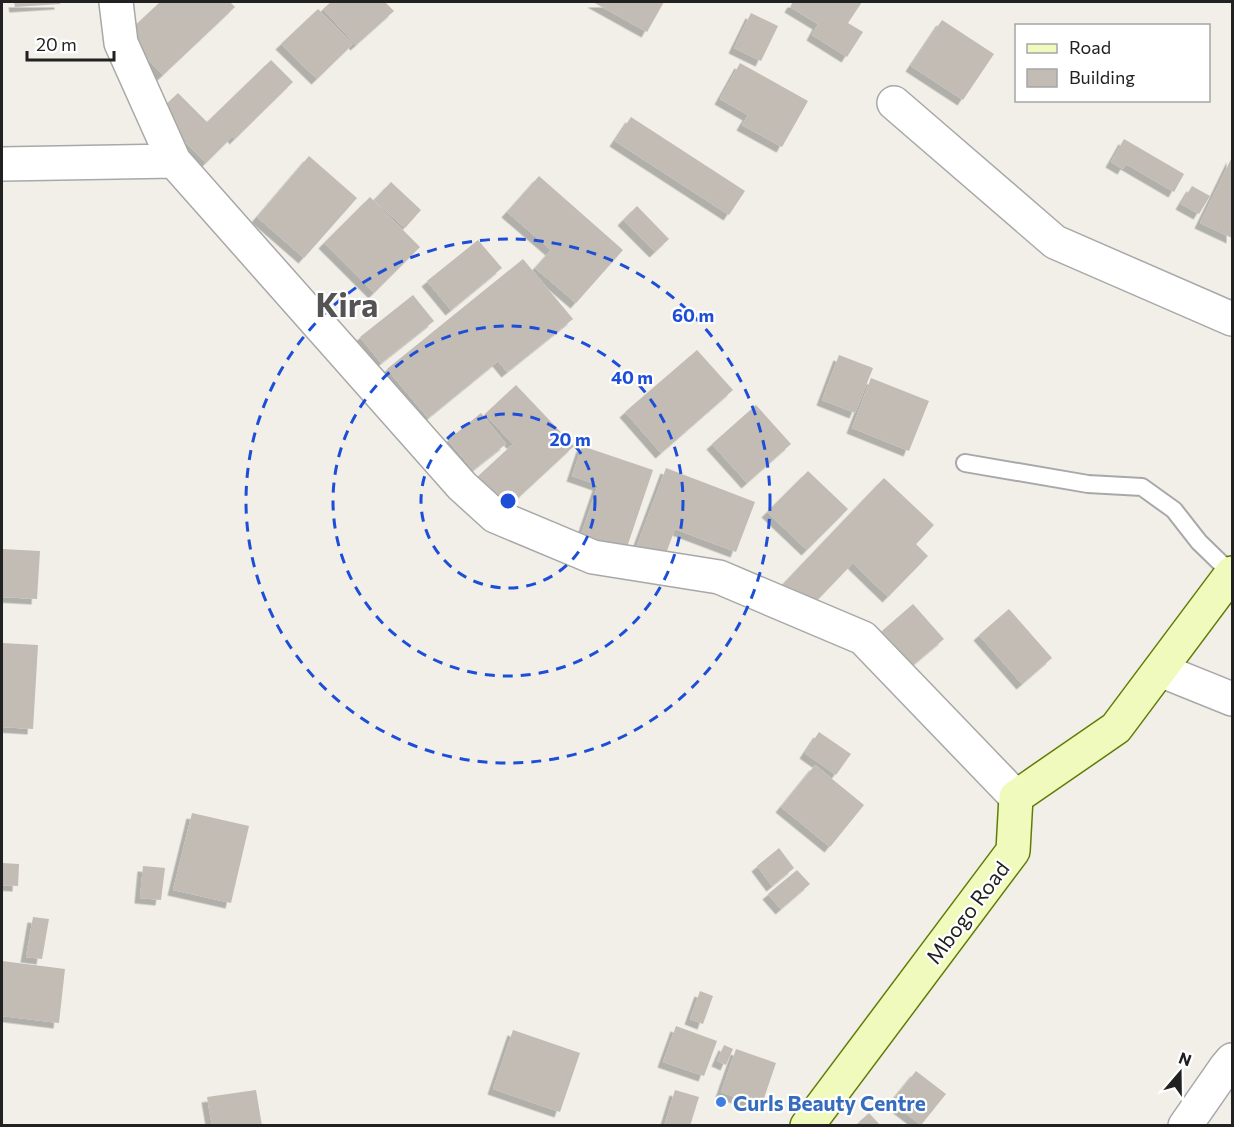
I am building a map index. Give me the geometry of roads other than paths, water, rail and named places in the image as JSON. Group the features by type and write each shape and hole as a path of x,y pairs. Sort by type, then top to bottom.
{"main road":[{"path":"1016,797 1116,728 1232,574"},
{"name":"Mbogo Road","path":"807,1125 1013,851 1016,797"}],"street":[{"path":"116,2 121,43 174,161 462,486 495,516 593,557 719,577 863,638 1016,797"},
{"path":"894,103 1054,242 1233,319"},
{"path":"2,164 174,161"},
{"path":"1160,670 1233,699"},
{"path":"1185,1125 1233,1060"}],"lane":[{"path":"965,463 1088,484 1142,487 1174,510 1199,542 1232,574"}],"place":[{"name":"Curls Beauty Centre","path":"721,1102"}],"district":[{"name":"Kira","path":"347,303"}]}
